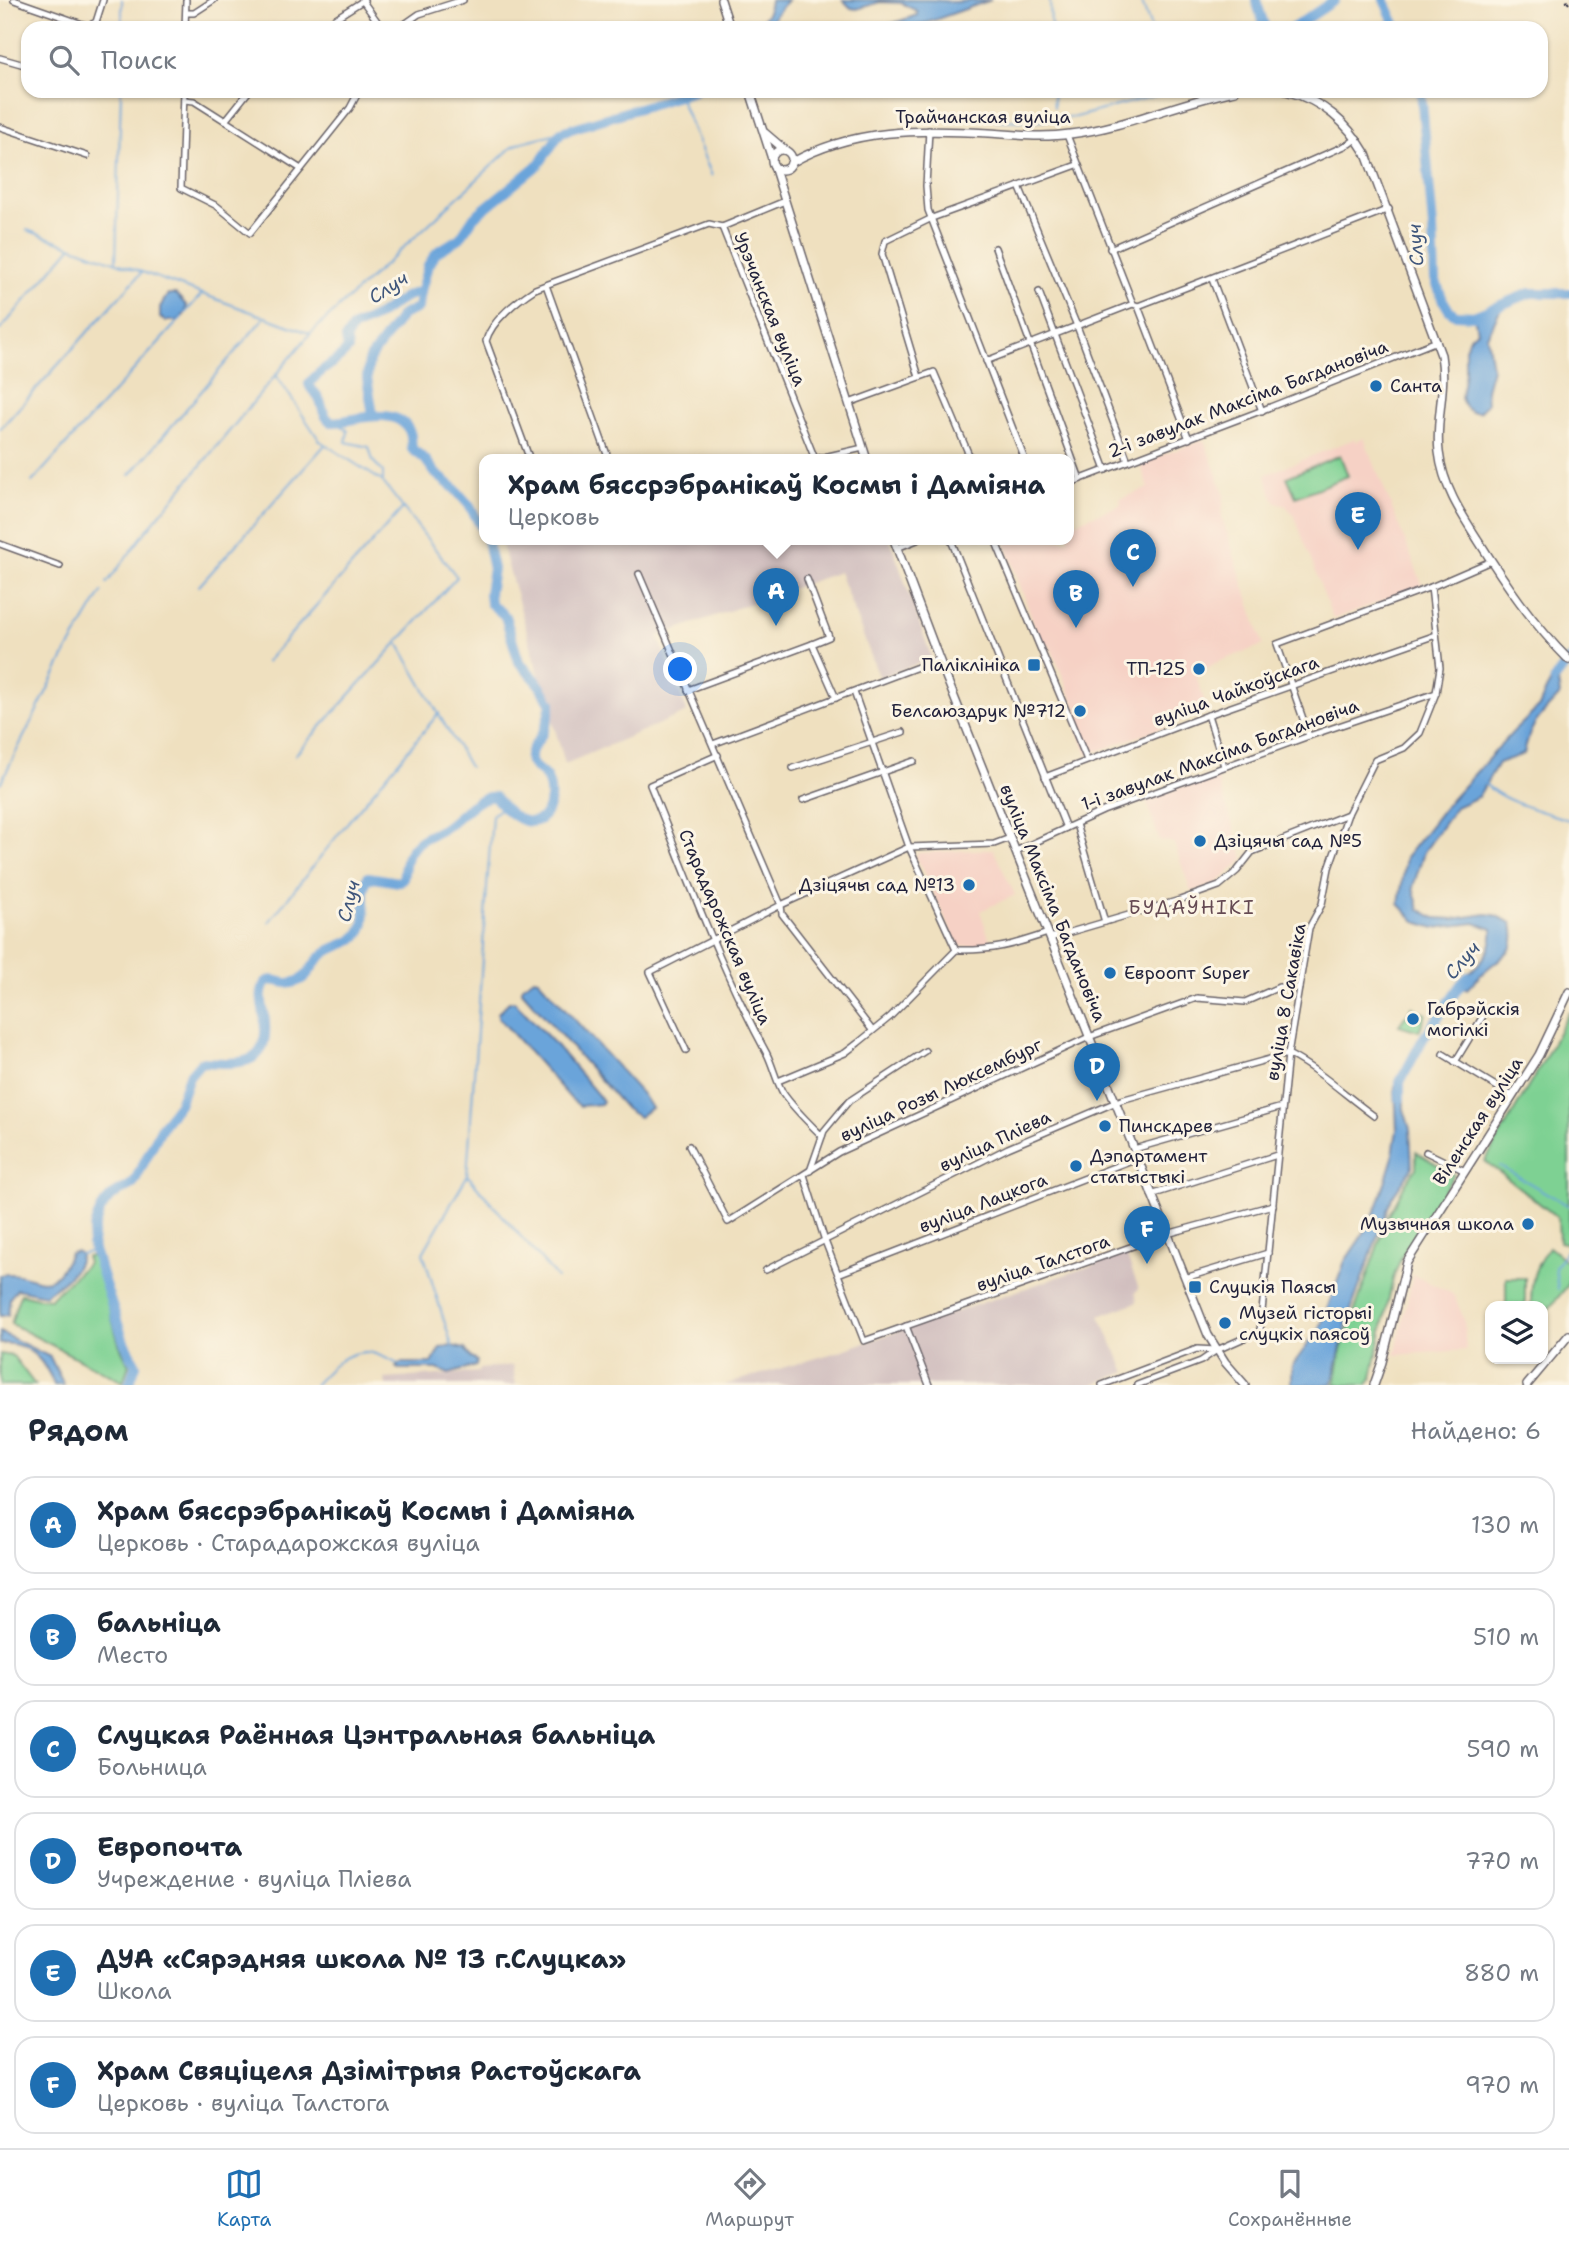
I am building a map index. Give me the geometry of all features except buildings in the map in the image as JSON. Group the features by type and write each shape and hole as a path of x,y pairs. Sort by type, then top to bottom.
{"main road":[{"path":"722,0 728,21"},
{"path":"752,98 865,454"},
{"name":"Трайчанская вуліца","path":"787,151 811,151 882,133 929,130 1067,135 1133,121 1211,98"},
{"path":"1308,98 1340,119 1357,138 1366,154 1437,341 1444,384 1438,440 1442,471 1453,500 1527,614 1569,660"},
{"path":"762,129 772,141 787,151 790,165 784,197"},
{"path":"773,163 776,151 787,151"},
{"name":"Трайчанская вуліца","path":"790,165 811,151"},
{"path":"773,163 780,170 790,165"},
{"name":"вуліца Максіма Багдановіча","path":"896,545 939,659 1208,1335 1245,1385"},
{"name":"Віленская вуліца","path":"1374,1385 1407,1262 1539,1055 1569,992"},
{"path":"1527,1385 1569,1335"}],"street":[{"path":"14,0 27,2 75,21"},
{"path":"96,21 103,0"},
{"path":"185,21 186,0"},
{"path":"186,13 194,13 214,0"},
{"path":"331,21 363,0 377,21"},
{"path":"409,21 419,14 463,0"},
{"path":"0,58 21,64"},
{"path":"225,121 243,98"},
{"path":"301,169 194,101 184,100 181,188 218,206 250,233 350,108 355,98"},
{"path":"0,127 87,156"},
{"path":"929,130 926,196 932,218 1023,454"},
{"path":"1067,135 1110,248 1136,305 1189,439"},
{"path":"1110,248 1349,144 1357,138"},
{"path":"919,377 882,247 885,241 932,218 1077,165"},
{"path":"1019,186 1077,326 1128,461"},
{"path":"722,227 784,197"},
{"path":"986,361 1212,279 1389,209"},
{"name":"Урэчанская вуліца","path":"528,454 486,341 490,330 525,295 709,224 722,227 811,454"},
{"path":"995,248 1071,454"},
{"path":"1212,279 1262,411"},
{"path":"546,285 607,454"},
{"path":"1039,292 1106,470"},
{"name":"2-і завулак Максіма Багдановіча","path":"1074,482 1262,411 1437,341"},
{"path":"849,403 934,372 969,454"},
{"path":"836,454 863,448"},
{"path":"1074,462 1080,479"},
{"path":"0,544 60,566"},
{"path":"953,545 1066,828"},
{"path":"998,545 1087,760"},
{"path":"1309,736 1277,644 1431,587 1491,561"},
{"path":"639,574 718,755 781,905 782,914 872,1030"},
{"path":"688,690 829,637 807,579"},
{"name":"вуліца 8 Сакавіка","path":"1217,1350 1260,1331 1288,1054 1309,928 1322,904 1329,868 1348,814 1375,760 1404,748 1420,733 1436,692 1440,668 1431,587"},
{"name":"вуліца Чайкоўскага","path":"1045,777 1208,715 1436,635"},
{"path":"812,644 835,698"},
{"path":"713,744 939,659"},
{"path":"854,692 909,847 956,950"},
{"name":"1-і завулак Максіма Багдановіча","path":"1016,851 1103,811 1436,692"},
{"path":"1208,715 1224,766"},
{"path":"793,768 904,732"},
{"name":"Старадарожская вуліца","path":"718,755 650,785 713,940 782,1090 796,1110 822,1136"},
{"path":"803,800 914,761"},
{"path":"778,1081 845,1053 890,1017 956,950 985,951 1007,947 1105,922 1219,886 1237,871 1252,852 1348,814"},
{"path":"1076,824 1105,922"},
{"path":"686,1050 650,972 781,905 909,847 994,844 1010,838"},
{"name":"вуліца Розы Люксембург","path":"689,1146 727,1222 839,1153 1089,1037 1197,998 1245,1002 1279,986 1299,988"},
{"path":"1455,1062 1486,1011"},
{"path":"838,1274 825,1241 807,1173 822,1136 849,1101 925,1051"},
{"path":"1288,1054 1311,1066 1374,1116"},
{"name":"вуліца Пліева","path":"766,1270 1008,1148 1115,1103 1288,1054"},
{"path":"1443,1054 1512,1096"},
{"path":"1134,1149 1282,1107"},
{"path":"1426,1152 1465,1171"},
{"path":"1151,1195 1278,1155"},
{"name":"вуліца Лацкога","path":"838,1274 1137,1158"},
{"name":"вуліца Талстога","path":"838,1274 864,1341 1167,1234 1273,1205"},
{"path":"1185,1278 1268,1253"},
{"path":"906,1326 929,1385"},
{"path":"1102,1385 1197,1349 1217,1350"},
{"path":"1137,1385 1200,1361 1217,1350"}],"shaded area":[{"path":"1364,438 1423,586 1333,619 1294,515 1286,506 1275,502 1265,475 1354,439 1356,442"},
{"path":"1204,440 1224,494 1222,517 1263,645 1215,663 1196,676 1208,711 1087,755 1075,723 1079,715 1050,646 1040,641 1006,545 1074,545 1074,523 1121,505 1120,499 1148,488 1140,463"},
{"path":"502,545 892,545 932,659 879,677 839,572 658,636 687,712 565,764"},
{"path":"1216,775 1244,859 1215,885 1191,892 1174,843 1159,840 1146,799"},
{"path":"993,849 1015,895 980,911 992,946 958,946 916,856 918,853"},
{"path":"1126,1254 1139,1289 1135,1292 1137,1302 1099,1316 1126,1372 1091,1385 723,1385 834,1353"},
{"path":"1413,1275 1455,1297 1464,1320 1466,1350 1395,1355"},
{"path":"513,1365 516,1385 386,1385 385,1379 479,1372 480,1369"}],"green space":[{"path":"1340,455 1348,476 1296,497 1287,477"},
{"name":"Габрэйскія могілкі","path":"1412,1007 1426,1014 1419,1031 1399,1025"},
{"path":"1569,1011 1569,1244 1559,1242 1558,1218 1485,1161"},
{"path":"1416,1152 1454,1175 1401,1258 1393,1279 1372,1378 1368,1385 1335,1385 1341,1350 1387,1219 1416,1168"},
{"path":"1549,1247 1569,1263 1569,1284 1548,1310 1548,1301 1531,1301 1534,1275"},
{"path":"94,1256 119,1344 129,1365 123,1382 11,1324 21,1294 50,1299 88,1263 86,1257"},
{"path":"1506,1278 1525,1278 1525,1301 1506,1301"},
{"path":"0,1354 13,1356 35,1385 0,1385"}],"water":[{"path":"770,0 787,0 771,21 761,21 768,12"},
{"path":"843,0 991,0 932,21 900,21 917,15 917,11 901,3 880,2 857,9 851,8"},
{"path":"168,294 176,294 187,306 184,315 177,321 160,318 160,307"},
{"path":"1502,306 1487,336 1492,368 1486,390 1487,404 1479,412 1471,412 1461,398 1465,348 1477,331 1474,316"},
{"path":"1559,667 1564,671 1558,682 1560,695 1533,728 1524,754 1498,763 1478,797 1456,807 1424,852 1413,887 1419,909 1435,918 1453,919 1486,914 1512,923 1514,939 1511,948 1467,989 1457,984 1487,953 1492,929 1475,923 1435,928 1416,922 1399,904 1406,857 1448,803 1539,707"},
{"path":"534,978 538,979 642,1094 651,1108 639,1117 626,1109 522,991 522,987"},
{"path":"514,1001 603,1101 601,1104 580,1106 571,1099 498,1017 498,1013 509,1002"},
{"path":"1395,1086 1404,1087 1404,1109 1410,1129 1412,1168 1392,1197 1379,1232 1347,1321 1332,1385 1292,1385 1292,1366 1320,1328 1345,1261 1368,1227 1378,1205 1392,1160 1397,1130"},
{"path":"76,1251 80,1254 79,1261 62,1282 45,1295 17,1289 10,1298 8,1315 0,1316 0,1275 12,1274 47,1281 62,1268 70,1253"},
{"path":"0,1332 50,1357 64,1385 54,1385 41,1361 27,1349 19,1345 0,1344"},
{"path":"452,1346 465,1349 471,1358 477,1361 476,1366 449,1374 437,1369 396,1367 401,1363 432,1363 440,1348"}],"waterway":[{"path":"122,0 122,21"},
{"path":"1050,0 1051,21"},
{"path":"1141,0 1148,21"},
{"name":"Случ","path":"1256,0 1263,21"},
{"name":"Случ","path":"1304,21 1335,0"},
{"name":"Случ","path":"1384,0 1394,21"},
{"path":"116,261 121,98"},
{"name":"Случ","path":"479,523 469,505 454,488 412,449 410,432 404,423 385,416 331,422 325,416 318,397 309,384 348,349 346,338 352,328 379,315 405,297 421,291 428,265 437,252 460,238 474,217 539,164 561,132 671,98"},
{"path":"680,98 712,176"},
{"path":"1053,98 1054,107"},
{"path":"995,120 1036,121 1076,117 1147,98"},
{"name":"Случ","path":"1422,98 1435,279 1449,310 1456,315 1474,316 1530,293 1569,293"},
{"path":"107,583 147,530 310,334 512,147 561,132"},
{"path":"27,230 309,333"},
{"path":"0,330 72,246"},
{"path":"0,429 142,272"},
{"path":"373,415 367,378 369,360 402,315 418,308 421,291"},
{"path":"185,313 202,294"},
{"path":"32,482 182,317"},
{"path":"130,475 263,319"},
{"path":"276,375 320,441 382,481 457,577 295,755"},
{"path":"337,422 348,431 346,442 369,447 373,461 383,472 383,480"},
{"path":"199,586 324,446"},
{"path":"266,662 402,509"},
{"name":"Случ","path":"129,1385 136,1365 124,1342 92,1244 94,1230 98,1216 109,1198 134,1182 163,1125 179,1104 189,1076 201,1062 241,1062 258,1053 263,1045 265,1032 262,990 266,982 299,981 329,950 356,937 363,926 364,888 368,877 399,882 403,879 405,862 413,847 444,828 482,799 495,797 504,808 525,821 540,819 548,809 550,794 547,779 533,765 530,756 545,726 551,703 536,680 519,662 505,616 490,603 493,569 488,545"},
{"path":"0,784 67,651 102,592"},
{"path":"398,643 469,767"},
{"name":"Случ","path":"1554,680 1569,660"},
{"path":"269,922 439,713"},
{"path":"1484,783 1512,801 1569,820"},
{"path":"452,1346 423,1253 467,1176 492,815 503,806"},
{"name":"Случ","path":"1400,1099 1400,1082 1423,1039 1468,977"},
{"path":"1500,1166 1569,1206"},
{"path":"468,1176 557,1278"},
{"path":"1558,1290 1555,1267 1569,1247"},
{"path":"80,1254 94,1251"},
{"path":"314,1385 337,1363 358,1353 374,1353 398,1364"}],"railway":[{"path":"1566,0 1569,4"}],"place":[{"name":"Санта","path":"1376,386"},
{"name":"ДУА «Сярэдняя школа № 13 г.Слуцка»","path":"1358,550"},
{"name":"Слуцкая Раённая Цэнтральная бальніца","path":"1133,587"},
{"name":"Храм бяссрэбранікаў Космы і Даміяна","path":"776,626"},
{"name":"бальніца","path":"1076,628"},
{"name":"Паліклініка","path":"1034,665"},
{"name":"ТП-125","path":"1199,669"},
{"name":"Белсаюздрук №712","path":"1080,711"},
{"name":"Дзіцячы сад №5","path":"1200,841"},
{"name":"Дзіцячы сад №13","path":"969,885"},
{"name":"Евроопт Super","path":"1110,973"},
{"name":"Габрэйскія могілкі","path":"1413,1019"},
{"name":"Европочта","path":"1097,1101"},
{"name":"Пинскдрев","path":"1105,1126"},
{"name":"Дэпартамент статыстыкі","path":"1076,1166"},
{"name":"Музычная школа","path":"1528,1224"},
{"name":"Храм Свяціцеля Дзімітрыя Растоўскага","path":"1147,1264"},
{"name":"Слуцкія Паясы","path":"1195,1287"},
{"name":"Музей гісторыі слуцкіх паясоў","path":"1225,1323"}],"district":[{"name":"БУДАЎНІКІ","path":"1192,907"}]}
